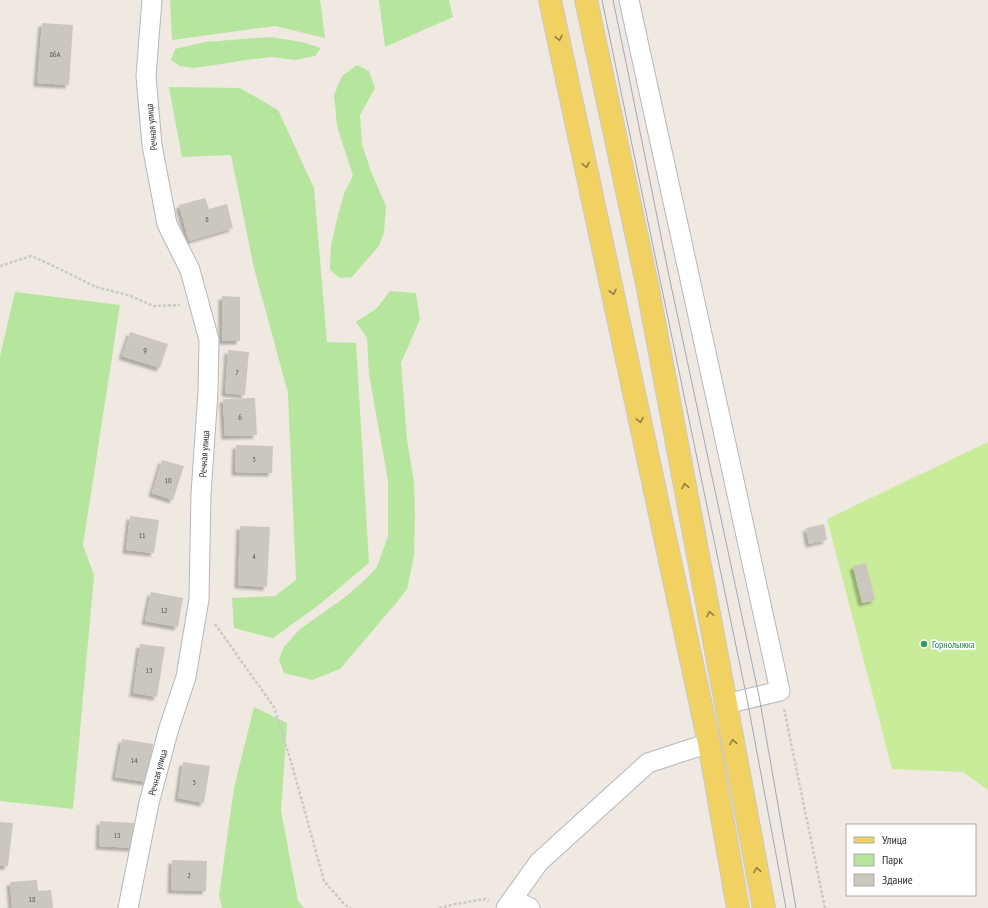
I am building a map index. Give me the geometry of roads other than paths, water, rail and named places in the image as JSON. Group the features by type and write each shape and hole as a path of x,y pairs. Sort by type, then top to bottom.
{"main road":[{"path":"550,0 709,743 738,908"},
{"path":"586,0 647,284 764,908"}],"street":[{"name":"Речная улица","path":"128,908 149,803 169,728 186,677 199,599 201,494 208,392 208,340 190,270 167,224 152,145 146,76 152,0"},
{"path":"629,0 780,691 726,704"},
{"path":"530,908 509,904 539,862 648,763 709,743"}],"tram line":[{"path":"602,0 747,699 786,908"},
{"path":"613,0 669,276 759,696 796,908"}],"place":[{"name":"Горнолыжка","path":"924,644"}]}
